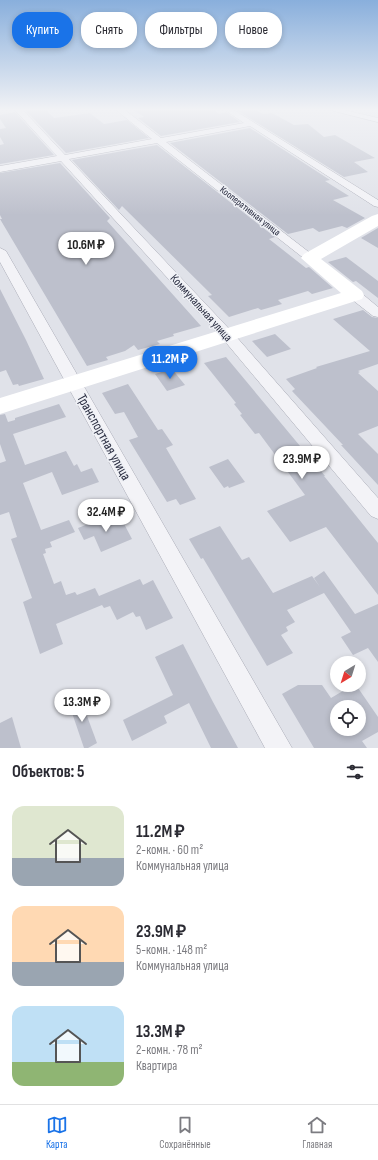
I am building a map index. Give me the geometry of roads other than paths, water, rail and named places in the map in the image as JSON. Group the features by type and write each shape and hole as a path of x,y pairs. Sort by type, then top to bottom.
{"street":[{"name":"Коммунальная улица","path":"51,145 228,336 378,511"},
{"path":"0,169 134,145"},
{"name":"Кооперативная улица","path":"166,145 310,258 378,314"},
{"path":"283,145 378,204"},
{"path":"310,258 378,219"},
{"name":"Транспортная улица","path":"0,251 279,748"},
{"path":"0,406 228,336 355,295"}]}
